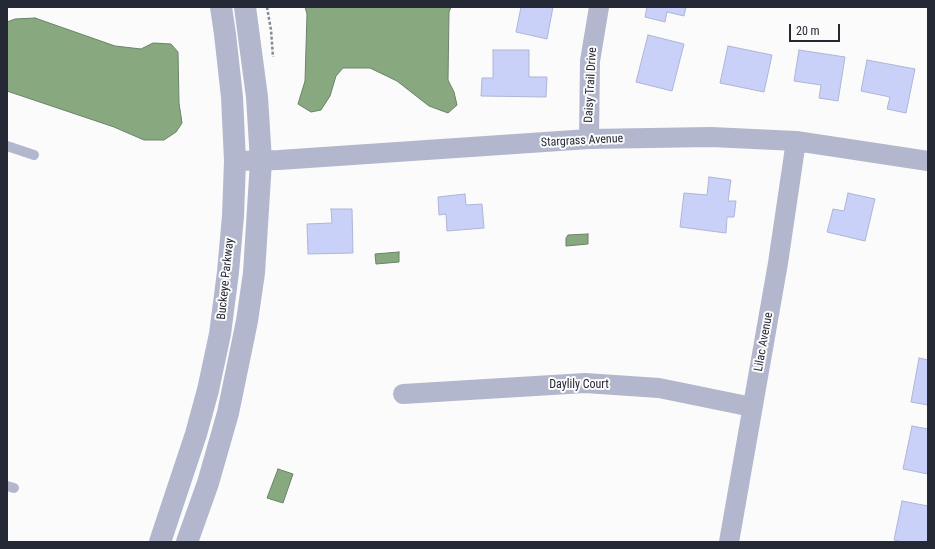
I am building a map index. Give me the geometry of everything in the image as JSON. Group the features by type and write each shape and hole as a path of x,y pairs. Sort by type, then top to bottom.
{"street":[{"name":"Buckeye Parkway","path":"160,542 196,434 208,390 220,334 228,272 233,216 235,161 232,97 221,7"},
{"path":"186,542 208,483 236,380 247,321 254,266 261,161 257,97 245,7"},
{"name":"Daisy Trail Drive","path":"589,140 590,62 599,7"},
{"name":"Stargrass Avenue","path":"235,161 261,161 589,140 711,137 796,142 928,161"},
{"name":"Lilac Avenue","path":"729,542 778,263 796,142"},
{"name":"Daylily Court","path":"403,394 585,382 659,388 752,407"}],"lane":[{"path":"7,146 34,155"}],"shaded area":[{"path":"305,7 451,7 449,12 448,80 454,92 457,105 448,113 429,106 397,81 370,68 343,68 336,76 330,96 321,110 311,112 298,104 305,81 307,14"},
{"path":"35,18 115,46 141,49 153,43 171,44 178,52 179,103 182,123 176,132 164,140 144,140 114,127 7,91 7,22 15,19"},
{"path":"588,234 588,244 566,246 566,238 568,235"},
{"path":"399,252 399,262 376,264 375,254"},
{"path":"278,469 293,474 283,503 267,498"}],"building":[{"path":"521,7 553,7 547,39 516,32"},
{"path":"647,7 686,7 684,16 667,12 665,22 645,17"},
{"path":"648,35 684,44 672,91 636,82"},
{"path":"728,46 772,55 764,92 720,83"},
{"path":"493,50 529,50 529,77 547,77 546,97 481,96 482,78 493,78"},
{"path":"799,50 845,57 838,101 819,98 821,85 794,81"},
{"path":"867,60 915,69 906,113 887,109 890,97 861,91"},
{"path":"709,177 731,180 728,201 736,201 734,217 727,217 726,233 680,227 684,193 707,195"},
{"path":"848,193 875,199 865,241 827,232 833,209 844,211"},
{"path":"465,194 466,205 482,204 484,228 447,231 446,214 439,215 438,197"},
{"path":"331,209 352,209 353,253 308,254 307,224 332,223"},
{"path":"919,358 928,360 928,405 911,402"},
{"path":"912,426 928,429 928,474 903,469"},
{"path":"902,501 928,506 927,542 903,542 894,540"}]}
